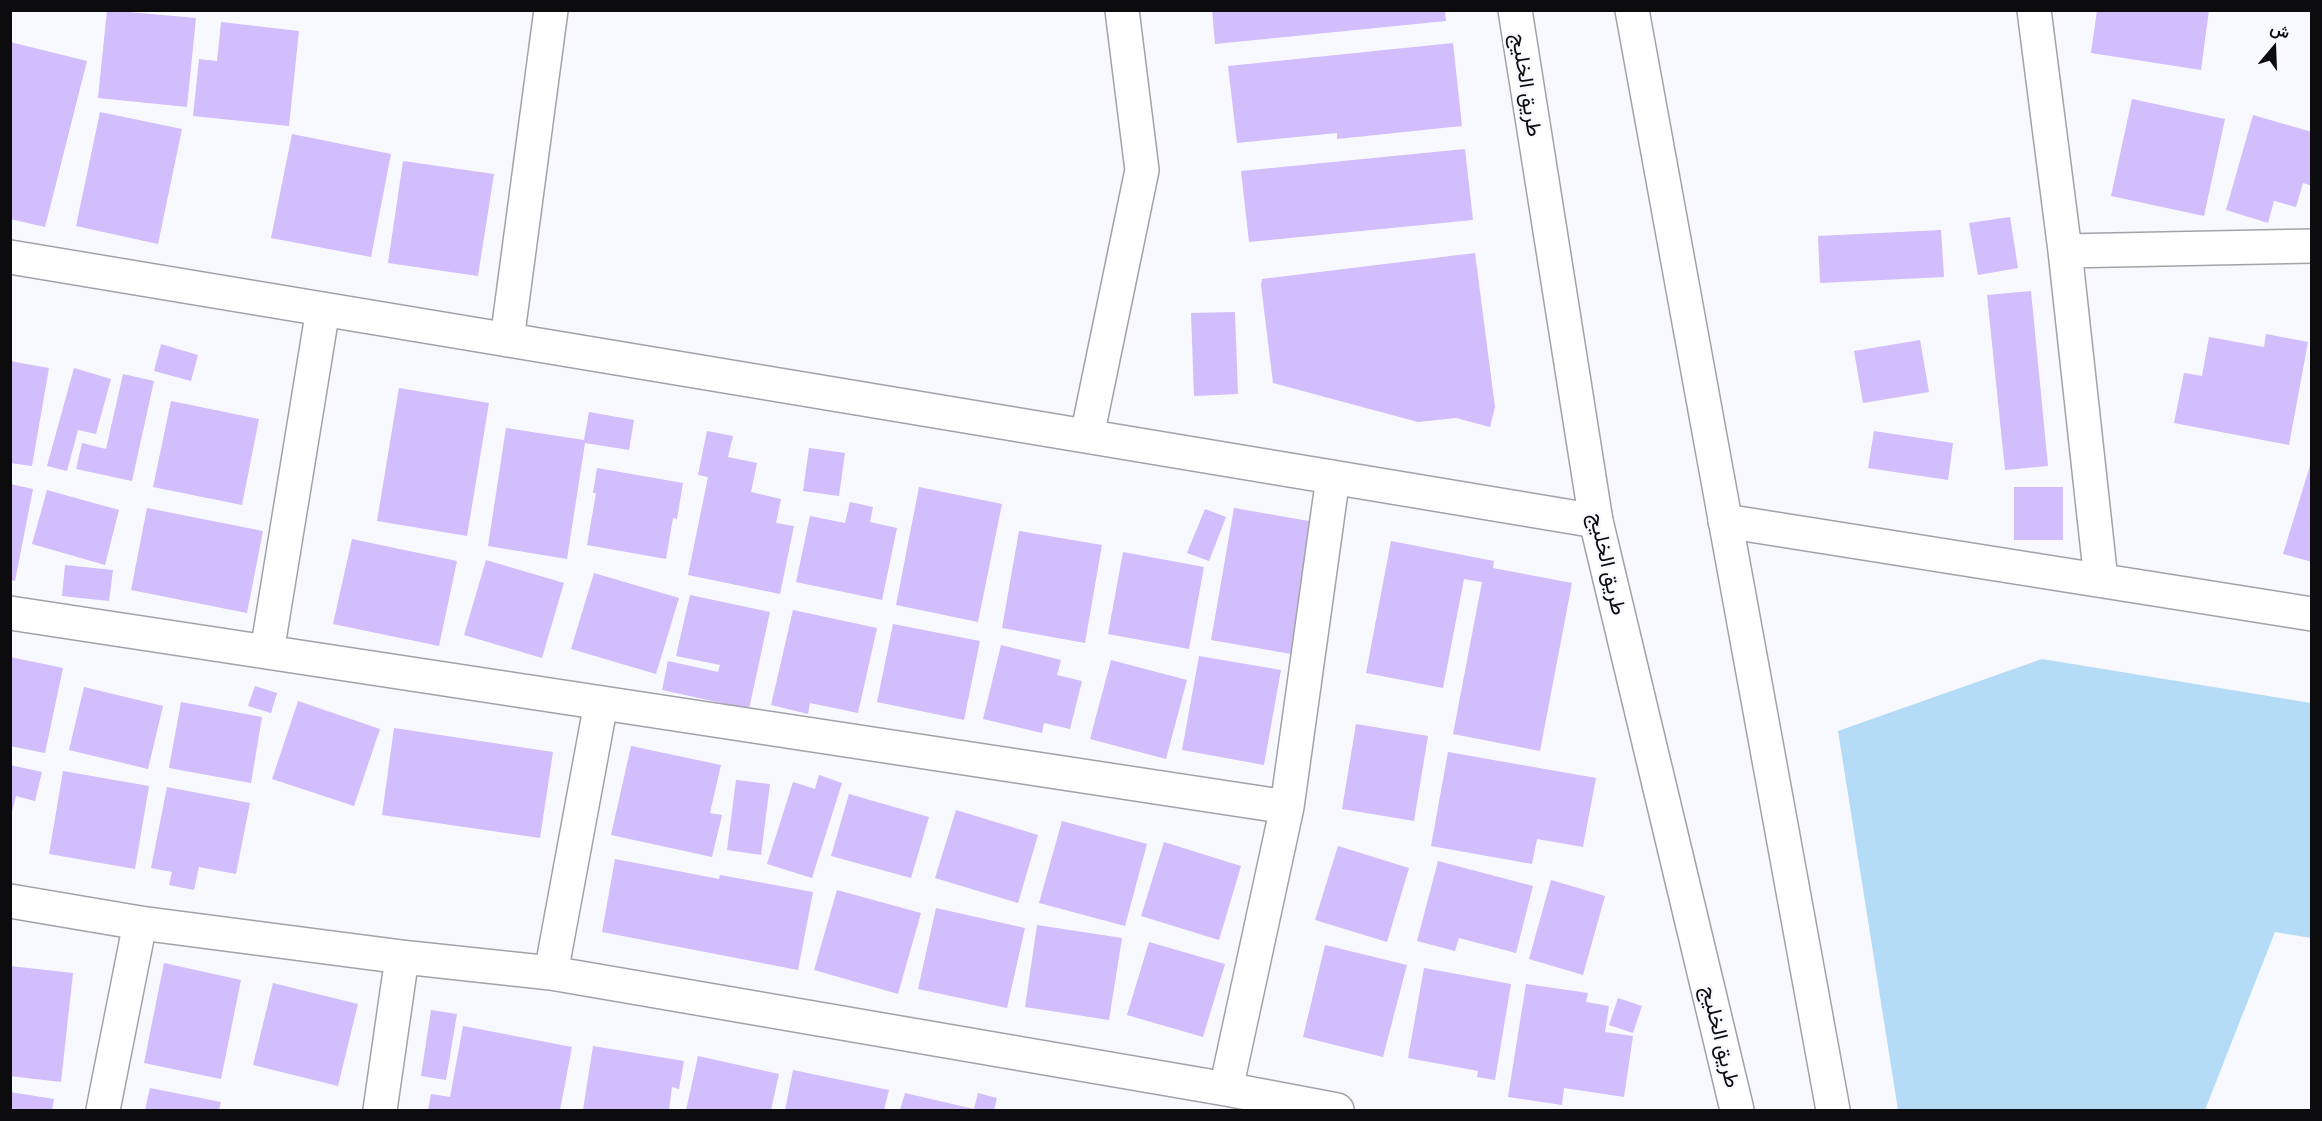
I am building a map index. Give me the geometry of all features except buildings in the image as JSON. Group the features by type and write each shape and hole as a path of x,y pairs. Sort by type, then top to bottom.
{"street":[{"path":"507,340 551,10"},
{"path":"1087,436 1142,170 1122,10"},
{"name":"طريق الخليج","path":"1515,10 1596,521 1737,1110"},
{"path":"1632,10 1833,1110"},
{"path":"2034,10 2066,251 2101,580"},
{"path":"2066,251 2312,246"},
{"path":"10,257 1596,521"},
{"path":"267,652 323,309"},
{"path":"1226,1089 1287,807 1333,477"},
{"path":"1725,521 2312,614"},
{"path":"10,613 1287,807"},
{"path":"551,973 601,703"},
{"path":"10,901 140,923 402,957 551,973 1337,1110"},
{"path":"102,1110 140,923"},
{"path":"380,1110 402,957"}],"water":[{"path":"2042,659 2311,703 2311,938 2275,932 2205,1110 1898,1110 1838,731"}]}
